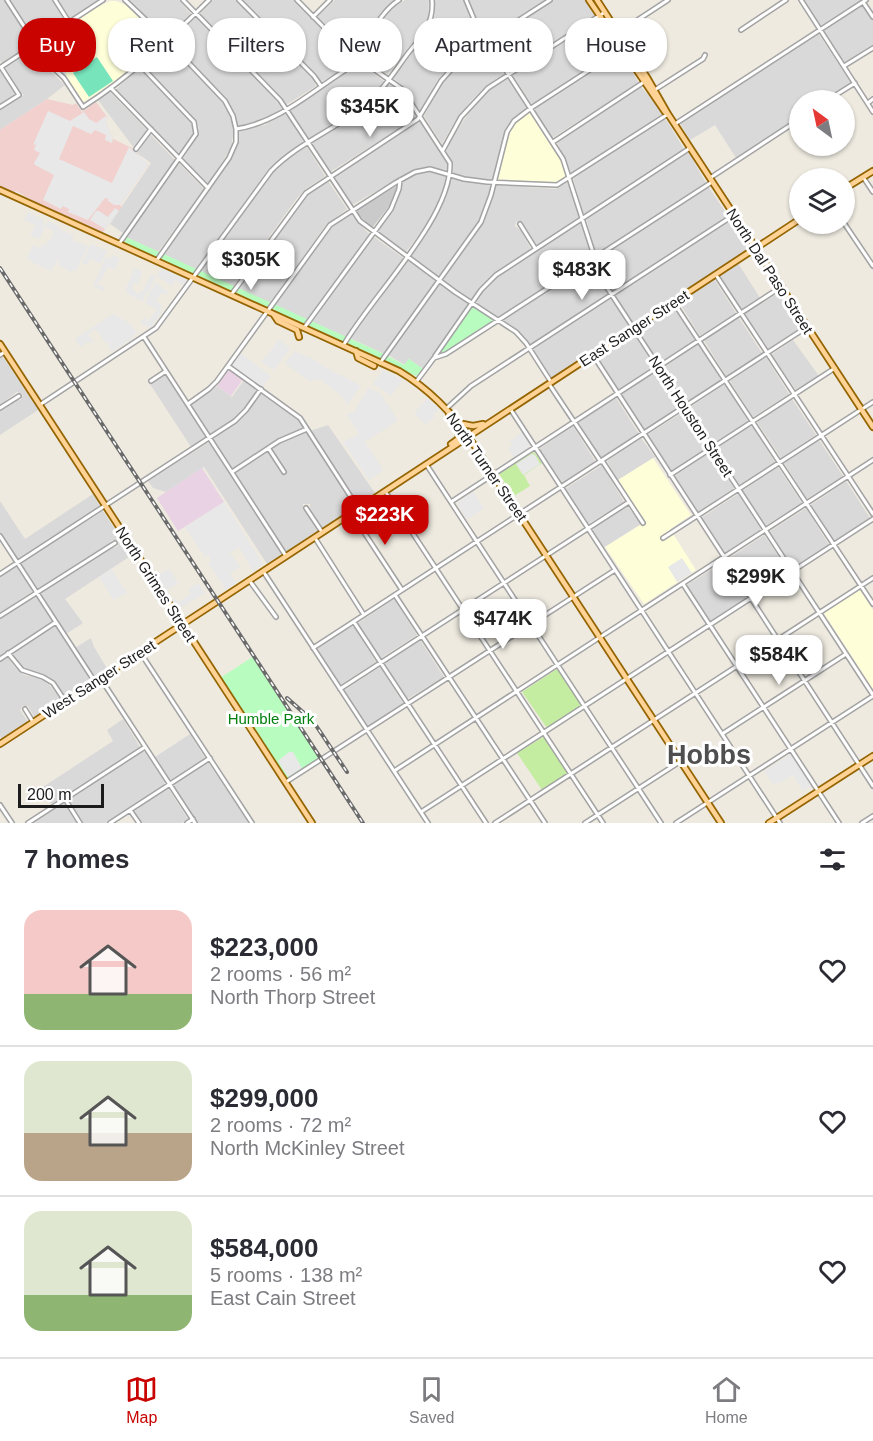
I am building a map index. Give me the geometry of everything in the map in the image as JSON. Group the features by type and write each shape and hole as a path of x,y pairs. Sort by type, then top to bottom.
{"main road":[{"name":"North Dal Paso Street","path":"589,0 601,18"},
{"name":"North Dal Paso Street","path":"597,0 609,18"},
{"name":"North Dal Paso Street","path":"636,72 653,92"},
{"name":"North Dal Paso Street","path":"644,72 653,92 873,427"},
{"path":"855,182 873,171"},
{"name":"North Turner Street","path":"0,190 356,351 417,382 448,410 468,436 721,823"},
{"name":"East Sanger Street","path":"468,436 789,226"},
{"path":"274,315 278,321 297,330 299,337"},
{"name":"North Grimes Street","path":"0,344 3,354 40,405 311,823"},
{"path":"356,351 358,358 374,366"},
{"path":"447,450 459,437 448,410"},
{"path":"458,423 478,426 508,410"},
{"name":"West Sanger Street","path":"0,742 468,436"},
{"path":"769,823 778,820 873,756"}],"street":[{"path":"7,0 19,18"},
{"path":"55,0 66,18"},
{"path":"75,18 103,0"},
{"path":"125,0 144,18"},
{"path":"183,0 269,88 286,109 360,221 472,303 516,332 529,348 574,422 643,523"},
{"path":"191,18 209,0"},
{"path":"239,0 314,76 321,86"},
{"path":"297,0 318,22"},
{"path":"313,17 330,0"},
{"path":"383,18 399,0"},
{"path":"40,405 144,337 161,322 271,171 280,162 364,106 378,94 427,29 432,17 432,0"},
{"name":"North Houston Street","path":"466,0 474,18"},
{"path":"522,18 550,0"},
{"path":"641,18 668,0"},
{"path":"741,30 786,0"},
{"path":"801,0 873,112"},
{"path":"675,124 864,1 873,17"},
{"path":"443,150 461,117 488,88 605,12"},
{"path":"844,66 873,48"},
{"path":"653,92 703,59 705,55"},
{"path":"0,107 19,95 0,67 18,56"},
{"path":"156,261 233,152 236,142 236,129 225,101 195,69"},
{"path":"56,72 68,83 83,106 130,72"},
{"path":"119,244 180,159 194,138 197,128 147,72"},
{"path":"236,129 260,124 342,72"},
{"path":"343,346 436,215 449,174 450,163 421,116 402,89 378,72"},
{"path":"231,295 299,199 421,116 448,72"},
{"path":"380,363 480,222 495,182 507,132 514,121 587,72"},
{"name":"North Houston Street","path":"509,74 563,159 571,177 601,277 611,295 873,695"},
{"path":"553,142 648,79"},
{"path":"844,90 855,83"},
{"path":"111,88 208,188"},
{"path":"868,103 873,99"},
{"path":"188,404 209,389 228,366 327,229 335,221 400,180 415,172 437,170 464,179 554,186 668,114"},
{"path":"434,358 446,354 595,257 789,127"},
{"path":"136,149 151,129"},
{"path":"417,382 472,303 496,275 690,148"},
{"path":"863,177 873,192"},
{"path":"304,328 391,209 400,180"},
{"path":"448,410 471,386 734,215"},
{"path":"520,224 535,248"},
{"path":"851,234 873,266"},
{"path":"716,275 873,514"},
{"path":"451,502 781,287"},
{"path":"674,302 873,604"},
{"path":"313,648 807,327"},
{"path":"144,337 286,556"},
{"path":"593,355 873,786"},
{"path":"228,366 299,417 358,508"},
{"path":"670,475 835,368"},
{"path":"151,381 166,371"},
{"path":"0,574 241,416 261,389"},
{"path":"0,408 19,396"},
{"path":"663,538 873,402"},
{"path":"508,410 536,447 778,820"},
{"path":"232,472 287,437 307,429"},
{"path":"268,448 284,472"},
{"path":"394,771 873,460"},
{"path":"426,464 661,823"},
{"path":"385,490 603,823"},
{"path":"340,689 629,502"},
{"path":"306,508 322,532"},
{"path":"351,513 402,590"},
{"path":"421,812 873,519"},
{"path":"0,536 194,821 187,823"},
{"path":"314,537 364,615"},
{"path":"0,616 115,543"},
{"path":"263,570 428,823"},
{"path":"286,783 615,570"},
{"path":"495,823 873,578"},
{"path":"249,579 276,617"},
{"path":"683,584 839,823"},
{"path":"395,595 545,823"},
{"path":"0,659 57,622"},
{"path":"354,622 486,823"},
{"path":"140,652 252,823"},
{"path":"8,653 21,670 53,683 65,701"},
{"path":"722,734 846,654"},
{"path":"676,823 873,695"},
{"path":"25,709 33,722"},
{"path":"28,823 145,747"},
{"path":"110,823 210,758"},
{"path":"585,823 681,761"},
{"path":"65,799 80,823"},
{"path":"0,805 12,823"},
{"path":"130,810 139,823"},
{"path":"862,823 873,816"}],"shaded area":[{"path":"0,0 4,0 18,22 18,53 2,63 0,61"},
{"path":"10,0 52,0 63,18 22,18"},
{"path":"58,0 99,0 70,18"},
{"path":"128,0 179,0 191,14 187,18 147,18"},
{"path":"213,0 236,0 254,18 207,18 207,21 200,14"},
{"path":"243,0 294,0 318,24 318,72 338,72 321,82 306,66 306,18 260,18"},
{"path":"335,0 394,0 379,18 317,17"},
{"path":"405,0 429,0 428,18 414,18 414,41 402,56 402,18 385,18 391,9"},
{"path":"433,0 464,0 471,18 434,18"},
{"path":"469,0 545,0 517,18 475,18"},
{"path":"554,0 586,0 596,15 591,18 565,18 565,35 553,43 553,18 526,18"},
{"path":"803,0 861,0 820,26"},
{"path":"110,1 116,1 126,5 139,18 108,18 108,72 126,72 83,102 60,72 96,72 96,18 81,18"},
{"path":"862,5 873,21 873,44 844,63 823,30"},
{"path":"195,18 207,28 207,72 249,72 282,109 261,121 238,127 226,98 195,66"},
{"path":"818,33 851,83 840,90 789,90 789,124 736,158 715,125 690,140 680,123"},
{"path":"565,41 565,72 582,72 533,104 513,75 518,72 553,72 553,49"},
{"path":"414,50 414,72 445,72 437,81 422,110 419,110 405,88 393,78 398,72 402,72 402,66"},
{"path":"18,59 18,72 51,72 65,85 0,130 0,110 24,95 20,93 5,67"},
{"path":"0,70 15,94 0,104"},
{"path":"135,72 143,72 193,125 193,135 179,155 115,90"},
{"path":"150,72 194,72 220,99 231,118 234,130 231,148 208,184 183,159 197,137 199,128 197,122"},
{"path":"255,72 306,72 314,80 316,86 286,105"},
{"path":"347,72 371,72 384,81 361,105 309,139 289,110"},
{"path":"451,72 503,72 504,74 486,86 470,102 442,144 424,116"},
{"path":"591,72 632,72 639,83 552,138 535,108"},
{"path":"507,79 527,108 506,128 493,180 467,178 453,173 452,161 446,151 455,133 475,104 493,87"},
{"path":"389,83 402,93 417,117 330,172 312,143 366,107"},
{"path":"641,87 654,101 662,115 571,173 557,142"},
{"path":"110,92 147,130 134,148 98,100"},
{"path":"47,99 73,105 76,103 82,112 96,102 108,118 106,122 113,139 132,148 148,165 120,205 122,207 102,233 48,209 16,191 12,193 0,186 0,130"},
{"path":"48,111 70,121 84,112 96,123 106,116 113,139 112,143 105,140 106,135 95,130 91,134 73,126 59,159 112,183 129,147 145,161 148,165 120,205 114,205 105,198 88,220 68,212 69,209 63,206 61,209 43,200 54,175 35,165 40,153 34,150 36,144 33,145"},
{"path":"529,111 563,162 568,176 556,183 497,179 510,129"},
{"path":"285,112 304,142 268,170 195,270 163,255 233,156 238,132 265,125"},
{"path":"664,119 684,149 586,214 583,213 573,178"},
{"path":"420,121 448,162 448,170 428,168 413,170 352,205 334,177"},
{"path":"150,134 175,160 123,233 110,224 151,163 137,153"},
{"path":"307,147 325,176 297,198 233,287 200,272 272,172"},
{"path":"689,153 706,183 597,254 595,253 586,218"},
{"path":"179,163 204,189 158,252 126,237"},
{"path":"427,172 437,172 447,176 442,195 429,222 405,253 378,231 395,204 403,181"},
{"path":"450,177 491,186 483,213 475,227 439,277 410,255 439,211"},
{"path":"328,181 347,209 325,226 270,303 237,289 300,201"},
{"path":"570,182 580,217 536,246 523,228 522,221 516,222 515,226 521,230 531,249 493,276 473,299 470,300 442,279 481,224 495,185 555,189"},
{"path":"398,185 390,205 372,228 355,211"},
{"path":"708,186 728,216 612,292 603,278 597,258"},
{"path":"115,208 119,211 105,229 90,220 96,211 108,217"},
{"path":"28,212 31,213 30,217 32,214 44,220 43,225 45,226 48,221 59,226 58,228 74,236 72,240 88,246 76,271 74,269 72,272 58,265 58,259 51,271 29,261 30,259 27,258 33,245 40,249 43,244 46,246 54,231 45,227 39,239 30,235 35,225 24,220"},
{"path":"351,214 369,234 307,320 274,305 330,229"},
{"path":"730,220 749,250 633,325 615,294"},
{"path":"582,222 592,257 498,318 476,304 482,293 502,272"},
{"path":"374,237 403,258 346,337 312,322"},
{"path":"91,244 107,251 101,264 91,259 87,265 82,263"},
{"path":"113,255 120,258 115,270 108,267 97,284 105,288 104,291 93,286 106,257 111,259"},
{"path":"407,259 436,282 384,354 350,338"},
{"path":"591,262 594,263 608,295 530,345 520,334 503,322 504,319"},
{"path":"738,263 760,298 742,310 720,276"},
{"path":"161,268 186,279 184,285 174,280 172,286 157,276"},
{"path":"134,269 141,270 142,275 137,284 134,282 132,288 138,294 143,291 151,275 156,276 143,301 125,291"},
{"path":"714,279 736,313 700,336 679,302"},
{"path":"155,282 168,292 166,295 162,293 156,301 162,306 159,310 162,311 151,328 141,323 141,320 146,317 147,322 157,309 145,303"},
{"path":"439,283 469,303 469,306 423,369 409,359 405,365 388,355"},
{"path":"778,293 802,327 768,349 745,314"},
{"path":"612,298 630,327 551,379 532,349"},
{"path":"672,306 695,340 659,363 638,330"},
{"path":"113,314 128,322 135,329 137,333 132,336 133,338 118,348 116,347 112,352 108,346 110,344 106,343 96,329 88,334 94,343 87,342 80,347 75,339"},
{"path":"739,318 762,353 726,376 704,340"},
{"path":"631,333 654,366 619,390 597,356"},
{"path":"279,339 290,349 274,370 262,362"},
{"path":"793,340 819,376 796,390 771,355"},
{"path":"699,344 721,380 685,403 663,368"},
{"path":"295,351 361,386 347,405 343,397 320,379 309,381 285,363"},
{"path":"240,353 271,376 262,387 231,366"},
{"path":"2,357 38,410 0,435 0,411 23,396 17,392 0,405 0,358"},
{"path":"766,357 789,394 753,417 730,381"},
{"path":"229,368 243,379 231,396 217,386"},
{"path":"383,370 403,380 391,396 373,384"},
{"path":"656,371 659,372 680,407 644,430 621,394"},
{"path":"165,374 206,435 191,447 150,384"},
{"path":"244,380 258,390 237,417 209,435 191,407 192,404 217,386 232,397"},
{"path":"726,385 748,421 712,444 689,408"},
{"path":"368,388 380,393 397,419 365,442 383,470 369,480 343,442 359,434 346,414 354,412"},
{"path":"261,392 297,417 304,428 231,469 211,439 239,420"},
{"path":"428,398 440,409 433,414 435,416 426,425 414,413"},
{"path":"616,398 639,434 601,458 578,422"},
{"path":"792,399 816,435 781,458 757,422"},
{"path":"683,412 707,446 706,449 671,471 647,435"},
{"path":"328,425 375,493 359,504 310,431"},
{"path":"573,426 595,461 562,483 539,449"},
{"path":"749,426 753,427 775,462 739,485 716,449"},
{"path":"306,432 355,507 322,528 310,510 310,504 303,504 303,510 307,512 319,531 286,552 234,473 282,441"},
{"path":"523,432 530,445 529,448 514,458 508,448 513,445 510,441"},
{"path":"641,438 655,457 618,480 607,461"},
{"path":"819,440 843,476 807,499 784,463"},
{"path":"209,442 283,554 267,564 204,467 166,492 153,488 148,481"},
{"path":"711,453 734,488 698,512 675,476"},
{"path":"532,454 540,464 523,475 516,464"},
{"path":"653,458 691,515 670,529 696,570 644,604 605,547 645,522 618,480"},
{"path":"602,465 624,502 588,524 565,489"},
{"path":"778,467 802,503 765,526 742,491"},
{"path":"202,468 224,502 178,531 157,498"},
{"path":"846,481 870,518 834,541 811,505"},
{"path":"473,492 484,508 467,520 457,503"},
{"path":"93,494 101,507 18,559 0,532 0,501 25,539"},
{"path":"738,494 761,529 725,553 701,518"},
{"path":"224,502 263,564 253,571 239,547 230,553 240,567 230,573 236,583 226,590 208,563 211,560 208,555 205,557 185,527"},
{"path":"627,506 641,524 603,548 592,529"},
{"path":"806,508 829,545 793,567 769,532"},
{"path":"103,511 132,555 65,599 83,623 66,634 41,593 117,547 118,540 112,540 47,585 38,588 21,563"},
{"path":"764,535 788,570 751,594 728,559"},
{"path":"682,558 692,573 677,582 668,567"},
{"path":"723,562 747,598 711,621 687,585"},
{"path":"16,566 33,591 0,613 0,577"},
{"path":"111,569 127,593 114,600 99,577"},
{"path":"169,569 178,583 165,591 156,576"},
{"path":"198,583 205,593 178,609 172,600 175,598 180,604 180,601 191,594 188,589"},
{"path":"860,590 873,610 873,689 824,613"},
{"path":"36,596 53,622 0,656 0,619"},
{"path":"394,599 417,635 381,658 358,623"},
{"path":"54,626 90,680 66,697 53,680 43,674 26,670 12,656"},
{"path":"351,626 354,627 376,662 340,685 317,649"},
{"path":"91,638 108,670 96,678 75,648"},
{"path":"420,640 444,677 407,699 385,663"},
{"path":"7,657 24,675 40,678 48,683 61,700 35,718 28,706 23,706 20,710 28,722 2,739 0,736 0,661"},
{"path":"380,667 403,703 367,727 343,691"},
{"path":"123,719 140,747 51,804 43,787 113,741 107,730"},
{"path":"190,734 205,758 170,780 155,757"},
{"path":"145,752 165,782 164,784 105,823 82,823 68,802 69,800"},
{"path":"289,752 293,752 302,768 288,777 278,761"},
{"path":"791,754 812,786 811,788 810,786 803,791 793,775 782,782 773,784 765,772"},
{"path":"208,762 249,823 198,823 172,785"},
{"path":"168,788 188,819 182,823 142,823 134,811"},
{"path":"64,803 77,823 33,823"}],"green space":[{"path":"96,58 113,81 89,97 73,73 96,72"},
{"path":"126,237 404,365 409,359 423,369 416,376 125,243"},
{"path":"474,306 493,319 493,322 445,353 442,352 442,348"},
{"path":"534,452 542,463 524,475 530,486 514,496 499,474"},
{"name":"Humble Park","path":"254,656 321,758 288,779 220,678"},
{"path":"557,669 582,705 547,728 522,692"},
{"path":"543,737 567,774 542,790 517,753"}],"railway":[{"path":"0,268 363,823"},
{"path":"287,698 313,721 347,772"}],"district":[{"name":"Hobbs","path":"709,755"}]}
